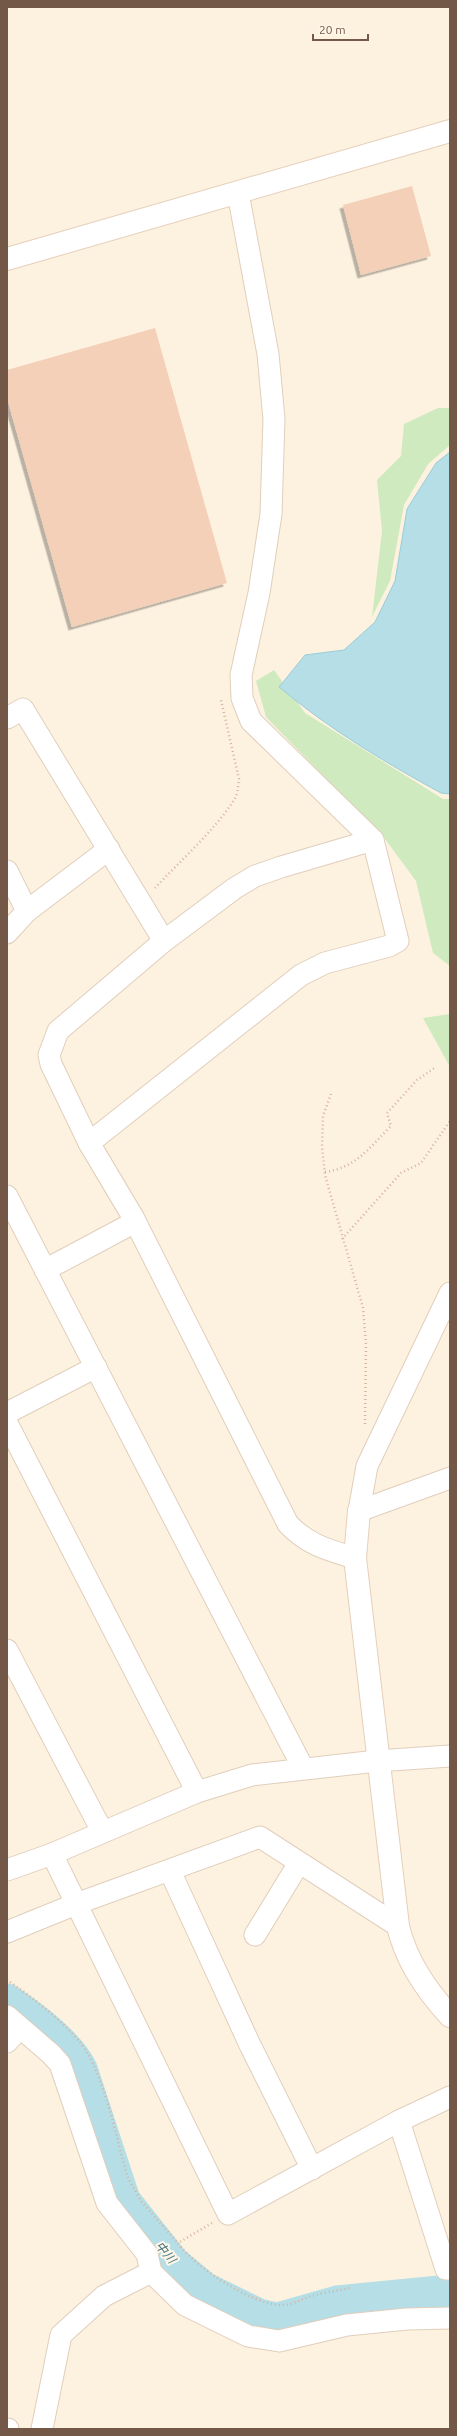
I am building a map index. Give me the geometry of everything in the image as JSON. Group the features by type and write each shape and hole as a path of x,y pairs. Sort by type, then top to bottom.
{"street":[{"path":"7,259 450,132"},
{"path":"89,1143 301,975 325,963 389,946 398,941 373,840 250,721 242,698 241,675 259,593 271,514 274,419 268,354 238,194"},
{"path":"7,718 23,709 164,941"},
{"path":"355,1558 313,1544 300,1537 288,1524 135,1222 89,1143 51,1064 49,1055 51,1045 58,1031 164,941 235,888 255,876 373,840"},
{"path":"7,932 27,911 109,849"},
{"path":"7,871 27,911"},
{"path":"9,1205 96,1367 302,1768"},
{"path":"45,1270 135,1222"},
{"path":"450,1293 367,1466 359,1511 355,1558 377,1761 398,1926 402,1945 428,1992 450,2016"},
{"path":"7,1413 96,1367"},
{"path":"7,1423 197,1792"},
{"path":"359,1511 450,1478"},
{"path":"7,1650 102,1831"},
{"path":"7,1870 52,1854 102,1831 197,1792 252,1775 302,1768 450,1756"},
{"path":"7,1932 76,1904 260,1837 398,1926"},
{"path":"52,1854 228,2214 399,2122 450,2097"},
{"path":"255,1936 299,1863"},
{"path":"170,1871 250,2045 312,2169"},
{"path":"11,2029 51,2054 60,2064 107,2202 147,2254 151,2272 185,2306 248,2336 261,2339 286,2340 347,2325 407,2319 450,2318"},
{"path":"399,2122 446,2269 450,2269"},
{"path":"42,2429 61,2335 104,2296 151,2272"}],"path":[{"path":"141,903 234,800 239,779 221,698"},
{"path":"325,1172 337,1170 354,1163 391,1126 392,1121 387,1113 417,1080 436,1067"},
{"path":"331,1094 323,1116 322,1147 325,1172 342,1239 363,1308 366,1344 364,1431 370,1442 377,1446"},
{"path":"342,1239 401,1173 421,1163 450,1121"},
{"path":"7,1980 22,1990 71,2033 88,2052 102,2088 127,2176 133,2189 178,2243 185,2254 203,2269 251,2296 274,2305 288,2305 308,2297 350,2288"},
{"path":"178,2243 228,2214"}],"green space":[{"path":"438,408 450,408 450,445 428,464 404,505 390,581 372,617 382,531 377,480 401,456 404,424"},
{"path":"274,670 305,713 443,799 450,799 450,966 433,953 416,881 385,839 266,717 256,681"},
{"path":"450,1014 450,1067 423,1018"}],"water":[{"path":"450,452 450,794 441,793 357,744 317,717 279,687 305,655 344,650 375,622 395,581 407,509 436,463"}],"building":[{"path":"412,186 431,256 361,275 343,205"},
{"path":"155,328 227,583 72,627 7,398 7,370"}],"waterway":[{"name":"中川","path":"7,2000 28,2014 48,2031 75,2059 81,2069 124,2200 173,2262 204,2288 259,2315 277,2319 337,2302 450,2291"}]}
